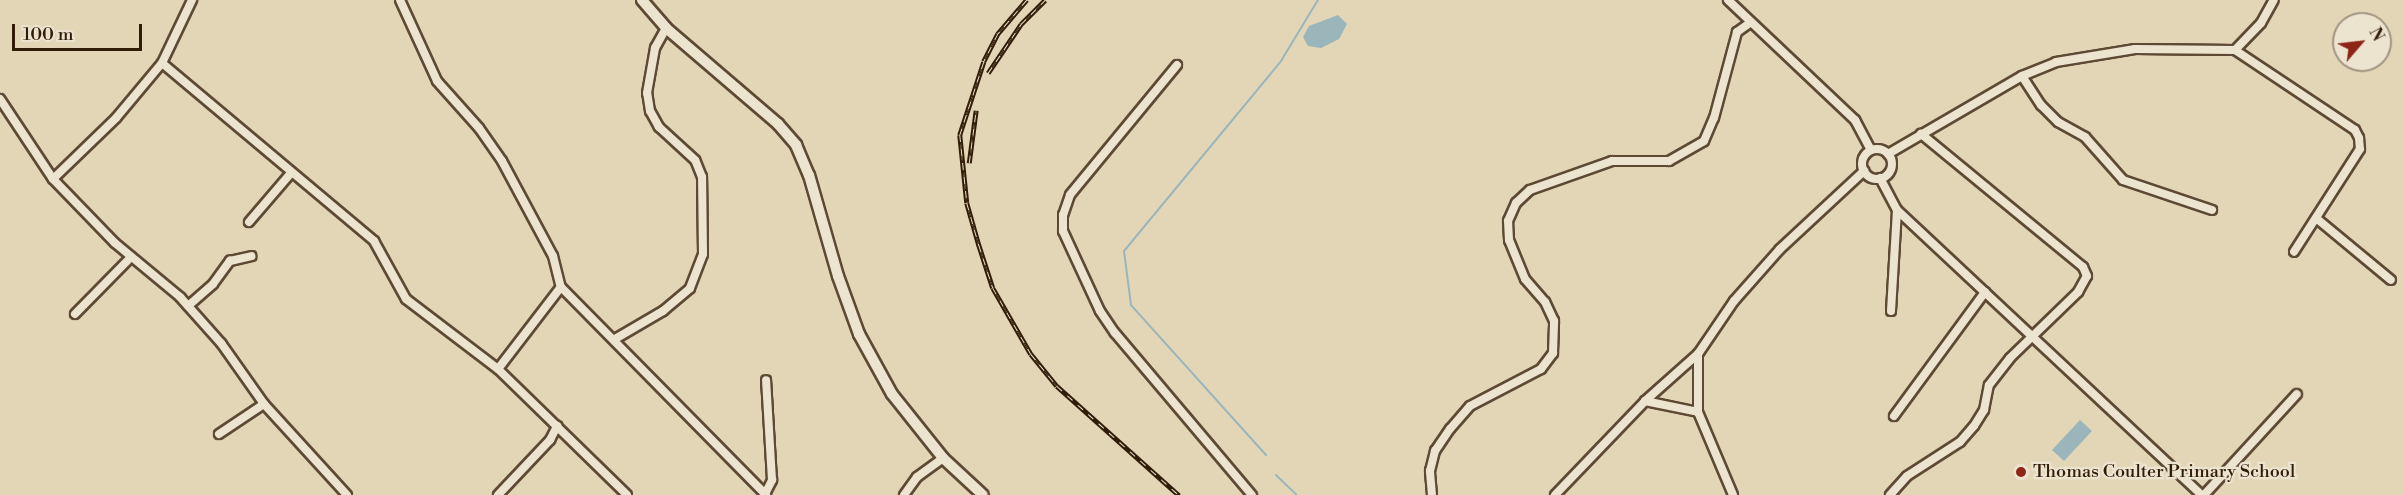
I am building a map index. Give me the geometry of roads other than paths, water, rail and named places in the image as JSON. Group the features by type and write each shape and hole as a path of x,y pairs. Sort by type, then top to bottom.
{"street":[{"path":"53,179 116,118 162,63 192,0"},
{"path":"400,0 437,81 480,128 502,161 553,256 561,287 766,494 772,480 766,380"},
{"path":"642,0 666,28 778,124 796,146 809,175 838,276 859,334 892,394 943,458 983,495"},
{"path":"1728,0 1855,120 1871,150 1888,154 2022,76 2056,62 2101,52 2235,50 2355,130 2359,138 2360,149 2294,252"},
{"path":"2235,50 2262,23 2274,0"},
{"path":"1432,495 1430,471 1435,451 1450,429 1470,406 1541,369 1553,353 1554,321 1545,302 1525,279 1509,240 1508,221 1516,203 1530,190 1612,161 1669,161 1704,141 1737,32 1750,23"},
{"path":"615,339 663,311 690,288 703,254 702,177 695,160 659,127 650,111 647,93 655,48 666,28"},
{"path":"162,63 374,241 406,299 498,369 627,495"},
{"path":"1178,65 1070,195 1063,215 1063,231 1100,311 1115,333 1252,495"},
{"path":"2022,76 2049,113 2085,137 2123,180 2212,210"},
{"path":"0,99 53,179 131,257 188,306 221,343 264,404 347,495"},
{"path":"1890,495 1908,477 1960,442 1984,410 1989,385 2032,337 2085,284 2087,276 2083,267 1921,134"},
{"path":"1864,171 1863,159 1871,150"},
{"path":"1880,178 1891,169 1888,154"},
{"path":"1864,171 1880,178 1897,210 2203,495 2297,394"},
{"path":"1555,495 1645,401 1698,354 1734,301 1780,249 1864,171"},
{"path":"249,222 291,173"},
{"path":"1891,311 1897,210"},
{"path":"2316,218 2391,280"},
{"path":"188,306 213,284 230,261 251,256"},
{"path":"75,314 131,257"},
{"path":"498,369 561,287"},
{"path":"1894,416 1985,292"},
{"path":"1698,354 1698,412 1733,495"},
{"path":"1645,401 1698,412"},
{"path":"219,434 264,404"},
{"path":"498,495 550,440 557,426"},
{"path":"904,495 917,477 943,458"}],"water":[{"path":"1338,15 1347,24 1339,39 1321,48 1308,46 1303,37 1309,26"},
{"path":"2080,420 2092,431 2064,461 2052,450"}],"waterway":[{"path":"1266,455 1131,305 1124,251 1281,61 1318,0"},
{"path":"1276,475 1297,495"}],"railway":[{"path":"1027,0 998,34 984,62 960,135 967,203 979,245 993,288 1031,354 1057,386 1179,495"},
{"path":"988,73 1021,24 1045,0"},
{"path":"969,163 976,110"}],"place":[{"name":"Thomas Coulter Primary School","path":"2021,472"}]}
